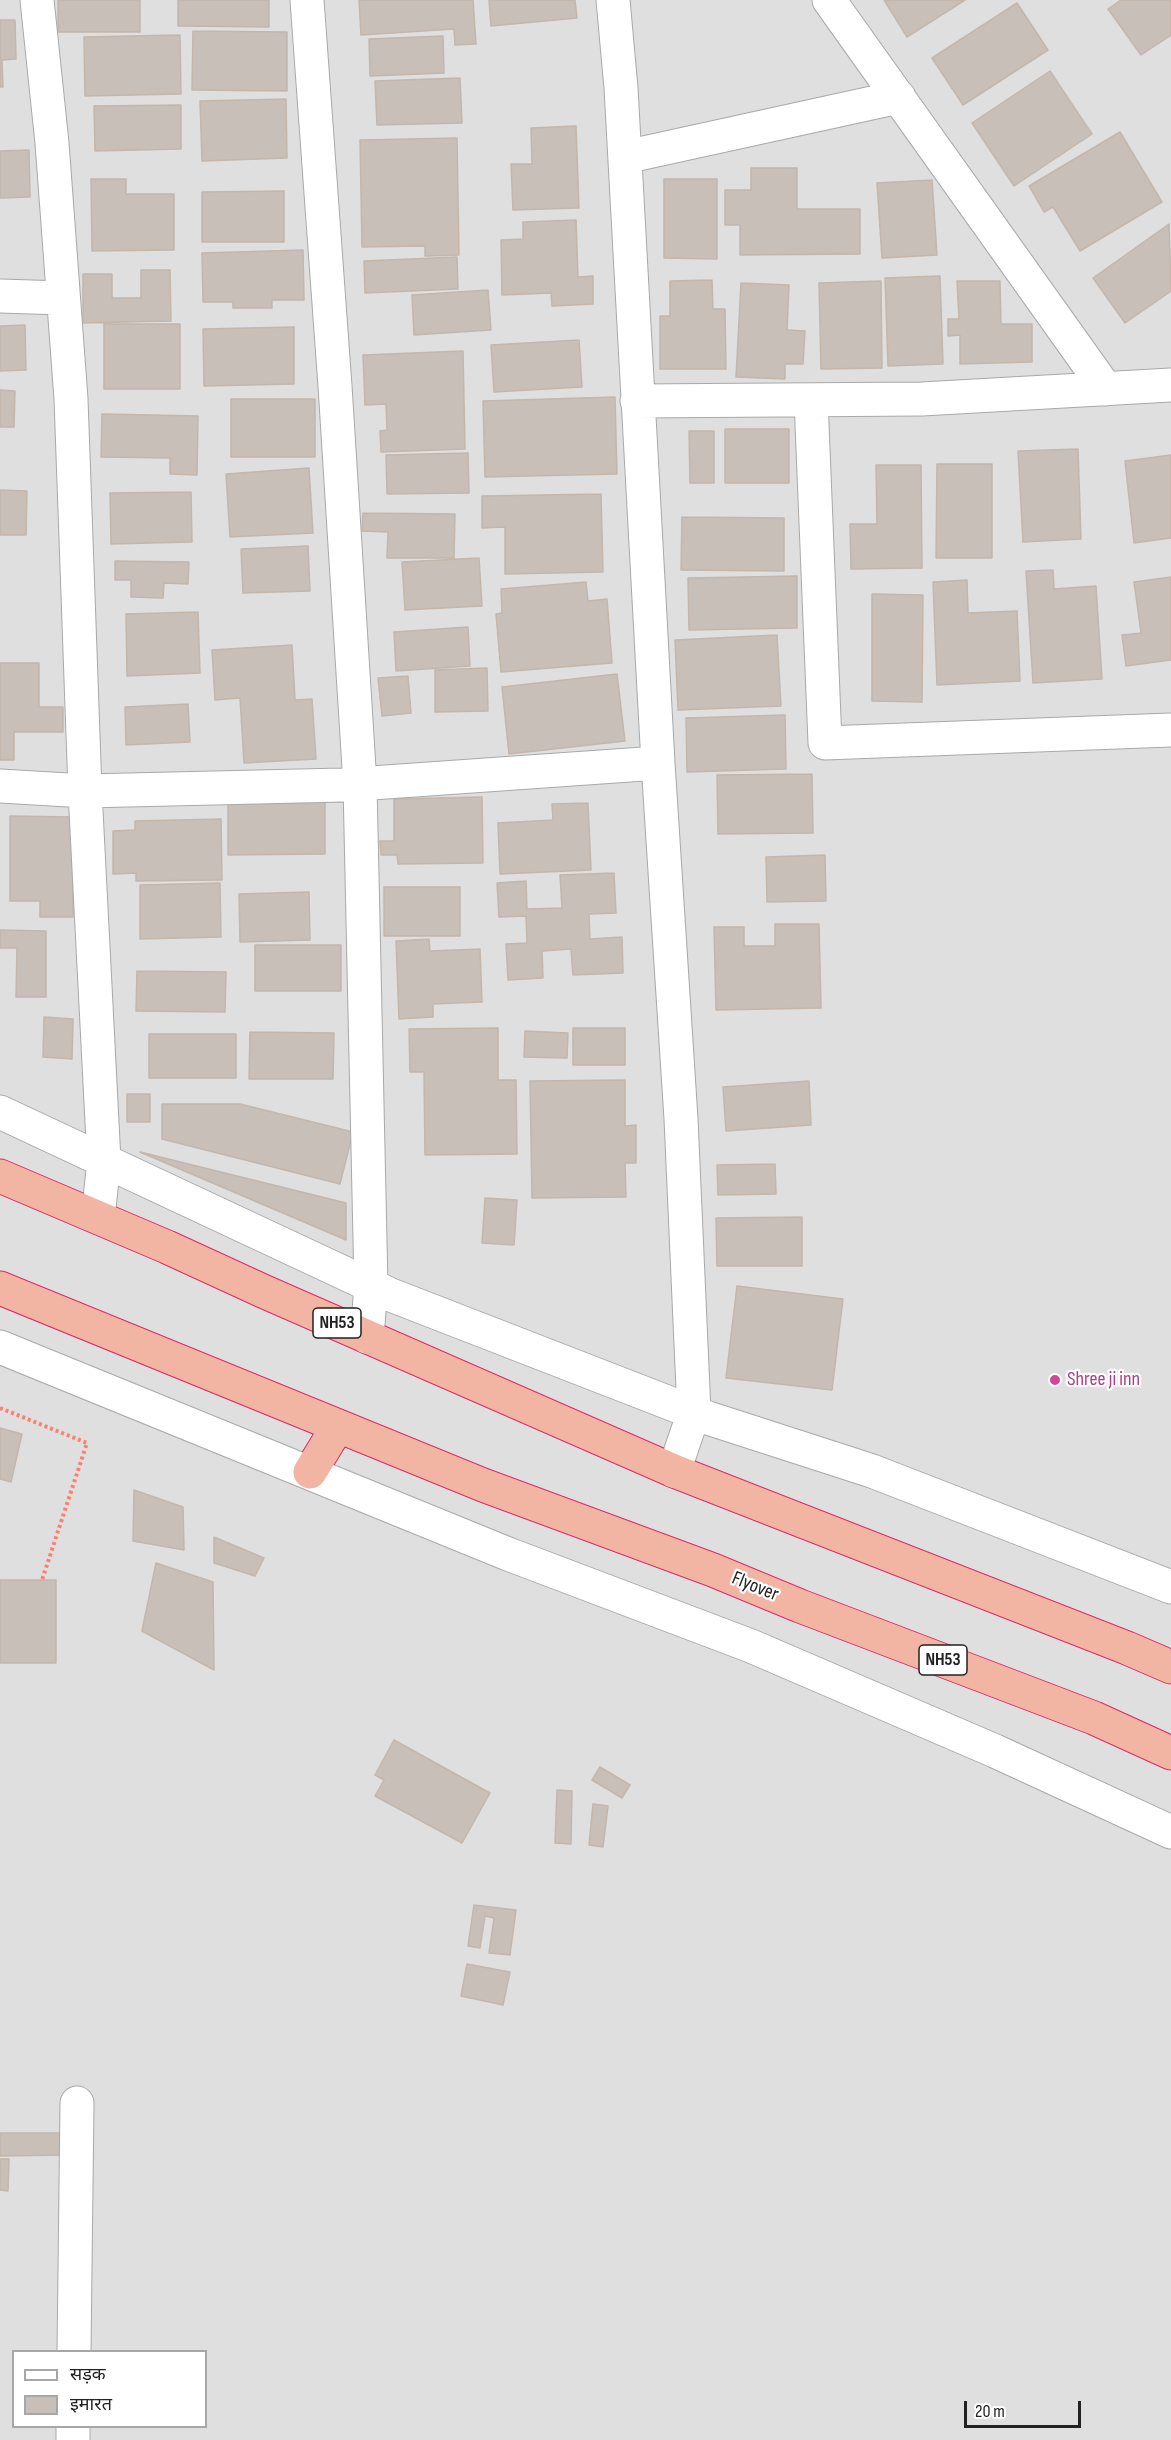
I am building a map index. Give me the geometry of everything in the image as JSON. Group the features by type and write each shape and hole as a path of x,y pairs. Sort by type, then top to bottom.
{"highway":[{"name":"NH53","path":"0,1176 98,1217 674,1472 1171,1667"},
{"name":"NH53","path":"0,1288 338,1426"},
{"path":"310,1472 338,1426"},
{"name":"Flyover","path":"338,1426 483,1485 713,1570 800,1606 1094,1718 1171,1753"}],"street":[{"path":"37,0 52,143 71,399 85,791 104,1161 98,1217"},
{"path":"307,0 335,386 360,784 370,1287 367,1337"},
{"path":"613,0 625,157 658,763 681,1119 694,1412 674,1472"},
{"path":"829,0 1106,389"},
{"path":"625,157 899,97"},
{"path":"0,296 63,298"},
{"path":"637,401 922,399 1171,385"},
{"path":"811,400 825,743 1171,730"},
{"path":"0,786 85,791 360,784 658,763"},
{"path":"0,1112 370,1287 694,1412 873,1472 1171,1587"},
{"path":"0,1347 508,1554 751,1646 995,1751 1171,1832"},
{"path":"74,2350 77,2103"}],"path":[{"path":"0,1408 87,1443 42,1580"}],"shaded area":[{"path":"0,0 1171,0 1171,2440 0,2440"}],"building":[{"path":"58,0 140,0 140,32 58,32"},
{"path":"178,0 269,0 269,27 178,26"},
{"path":"359,0 473,0 476,44 455,45 454,29 361,35"},
{"path":"489,0 575,0 577,18 491,26"},
{"path":"884,0 965,0 907,37"},
{"path":"1121,0 1171,0 1171,35 1141,55 1108,9"},
{"path":"1017,3 1048,50 963,105 932,58"},
{"path":"0,20 15,20 16,59 2,60 3,87 0,87"},
{"path":"193,31 287,32 287,91 192,90"},
{"path":"180,35 181,94 85,96 84,37"},
{"path":"443,36 444,73 370,76 369,39"},
{"path":"1050,71 1092,134 1014,186 972,123"},
{"path":"460,78 462,123 377,125 375,81"},
{"path":"286,99 287,158 202,161 200,101"},
{"path":"181,105 181,149 95,151 94,106"},
{"path":"576,126 579,208 513,210 511,164 532,164 531,128"},
{"path":"1120,132 1162,202 1080,251 1053,207 1044,212 1029,186"},
{"path":"457,138 459,255 425,256 425,246 362,247 360,140"},
{"path":"29,150 30,197 0,198 0,151"},
{"path":"751,168 797,168 797,209 860,209 860,254 740,255 740,225 725,225 725,190 751,190"},
{"path":"91,179 126,179 126,194 174,194 174,250 92,251"},
{"path":"664,179 717,179 717,259 664,258"},
{"path":"932,180 937,255 882,258 877,183"},
{"path":"284,191 284,242 202,242 202,192"},
{"path":"576,220 578,277 593,276 593,304 552,306 551,293 502,295 501,240 523,239 523,222"},
{"path":"1169,224 1171,291 1125,323 1093,278"},
{"path":"303,250 304,300 272,300 272,308 233,308 233,302 203,302 202,253"},
{"path":"457,257 458,289 365,293 364,261"},
{"path":"141,270 170,270 171,321 83,323 83,274 112,274 112,298 141,298"},
{"path":"940,276 943,364 888,366 885,278"},
{"path":"712,280 713,309 725,309 726,369 660,369 660,316 670,316 670,281"},
{"path":"881,281 882,368 821,369 819,283"},
{"path":"957,281 1000,281 1001,324 1032,324 1032,362 960,364 960,335 948,336 948,319 959,319"},
{"path":"741,283 789,285 787,330 805,331 803,364 785,364 785,379 736,377"},
{"path":"488,290 491,330 414,335 412,295"},
{"path":"104,324 180,324 180,389 104,389"},
{"path":"25,325 26,370 0,371 0,326"},
{"path":"294,327 294,384 204,386 203,329"},
{"path":"579,340 582,387 494,392 491,345"},
{"path":"463,351 465,449 381,452 380,431 387,430 386,404 365,405 363,355"},
{"path":"0,390 15,391 14,427 0,427"},
{"path":"615,397 617,474 485,477 483,401"},
{"path":"231,399 315,399 315,457 231,457"},
{"path":"102,414 198,416 197,475 170,474 170,458 101,457"},
{"path":"725,429 789,429 789,483 725,483"},
{"path":"689,431 714,431 714,483 690,483"},
{"path":"1078,449 1081,539 1023,542 1018,451"},
{"path":"468,453 469,493 387,494 386,455"},
{"path":"1171,455 1171,538 1134,543 1125,461"},
{"path":"937,464 992,464 992,558 936,558"},
{"path":"876,465 921,465 922,568 851,569 850,524 877,524"},
{"path":"309,468 313,533 230,537 226,474"},
{"path":"0,490 27,491 26,535 0,535"},
{"path":"191,492 192,542 111,544 110,493"},
{"path":"601,494 603,572 505,574 505,527 482,528 482,496"},
{"path":"363,513 455,514 454,558 387,558 388,532 362,531"},
{"path":"682,517 784,518 784,571 681,570"},
{"path":"308,546 310,591 243,593 241,549"},
{"path":"479,558 482,606 405,610 402,562"},
{"path":"115,561 189,562 188,584 164,583 163,598 131,597 131,580 115,580"},
{"path":"1053,570 1054,589 1096,586 1102,679 1033,683 1026,571"},
{"path":"797,576 797,628 689,630 688,578"},
{"path":"1171,577 1171,660 1126,666 1122,635 1141,633 1134,582"},
{"path":"967,580 968,613 1017,611 1020,681 937,685 933,582"},
{"path":"586,582 588,601 607,599 612,663 501,672 496,614 502,613 501,589"},
{"path":"872,594 923,595 922,702 872,701"},
{"path":"198,612 200,673 127,676 126,614"},
{"path":"468,627 470,666 396,671 394,632"},
{"path":"777,635 781,706 678,710 675,640"},
{"path":"292,645 295,700 312,699 316,759 244,763 240,698 215,700 212,650"},
{"path":"0,663 39,663 39,707 63,707 63,732 14,732 14,760 0,760"},
{"path":"487,668 488,711 435,712 435,670"},
{"path":"617,674 625,741 509,754 502,687"},
{"path":"408,676 411,713 382,716 378,678"},
{"path":"188,704 190,742 126,745 125,707"},
{"path":"785,715 786,769 687,772 686,718"},
{"path":"812,774 813,833 718,834 717,775"},
{"path":"325,793 325,854 228,855 228,794"},
{"path":"482,797 483,863 398,864 397,855 381,855 380,841 394,841 394,799"},
{"path":"588,803 591,870 500,874 498,823 553,820 552,804"},
{"path":"10,816 73,817 73,917 40,917 40,901 10,901"},
{"path":"221,819 222,880 136,881 136,873 113,874 113,831 135,830 135,821"},
{"path":"825,855 826,901 767,902 766,857"},
{"path":"614,873 616,913 589,914 590,939 622,937 623,973 573,975 571,949 542,951 543,978 508,980 506,944 527,943 526,916 499,917 497,883 526,881 527,909 562,908 560,875"},
{"path":"220,883 221,937 140,939 140,885"},
{"path":"384,887 460,887 460,936 384,936"},
{"path":"309,892 310,940 240,942 239,894"},
{"path":"775,924 819,924 821,1008 716,1010 714,927 744,927 744,946 775,946"},
{"path":"0,930 46,931 46,997 16,997 17,948 0,948"},
{"path":"429,939 430,951 480,949 482,1002 433,1004 433,1017 399,1019 396,941"},
{"path":"255,945 341,945 341,991 255,991"},
{"path":"137,971 226,972 225,1012 136,1011"},
{"path":"44,1017 73,1019 72,1059 43,1057"},
{"path":"498,1028 498,1080 516,1080 517,1154 425,1155 424,1072 410,1072 409,1029"},
{"path":"573,1028 625,1028 625,1065 573,1065"},
{"path":"525,1031 568,1033 567,1058 524,1057"},
{"path":"250,1032 334,1033 333,1079 249,1079"},
{"path":"149,1034 236,1034 236,1078 149,1078"},
{"path":"625,1080 625,1126 636,1125 636,1163 625,1163 626,1197 532,1198 530,1081"},
{"path":"809,1081 811,1125 726,1131 723,1087"},
{"path":"127,1094 150,1094 150,1122 127,1122"},
{"path":"162,1104 240,1104 353,1132 340,1184 162,1139"},
{"path":"140,1152 346,1203 346,1240"},
{"path":"775,1164 776,1194 718,1195 717,1165"},
{"path":"485,1198 517,1200 514,1245 482,1243"},
{"path":"802,1217 802,1266 717,1266 716,1218"},
{"path":"737,1286 843,1299 832,1390 726,1378"},
{"path":"0,1428 22,1434 11,1482 0,1479"},
{"path":"134,1490 183,1507 184,1550 133,1541"},
{"path":"214,1537 264,1558 255,1576 214,1563"},
{"path":"156,1563 213,1582 214,1670 142,1631"},
{"path":"0,1580 56,1580 56,1663 0,1663"},
{"path":"394,1740 490,1793 462,1843 375,1796 384,1780 375,1775"},
{"path":"600,1767 630,1785 622,1798 592,1780"},
{"path":"557,1790 572,1791 571,1844 555,1843"},
{"path":"593,1804 608,1806 603,1847 589,1845"},
{"path":"474,1905 516,1910 510,1955 489,1953 494,1918 485,1916 480,1948 468,1946"},
{"path":"467,1964 510,1972 503,2005 461,1996"},
{"path":"0,2133 65,2133 65,2155 0,2156"},
{"path":"0,2159 9,2159 8,2191 0,2190"}],"place":[{"name":"Shree ji inn","path":"1055,1380"}]}
